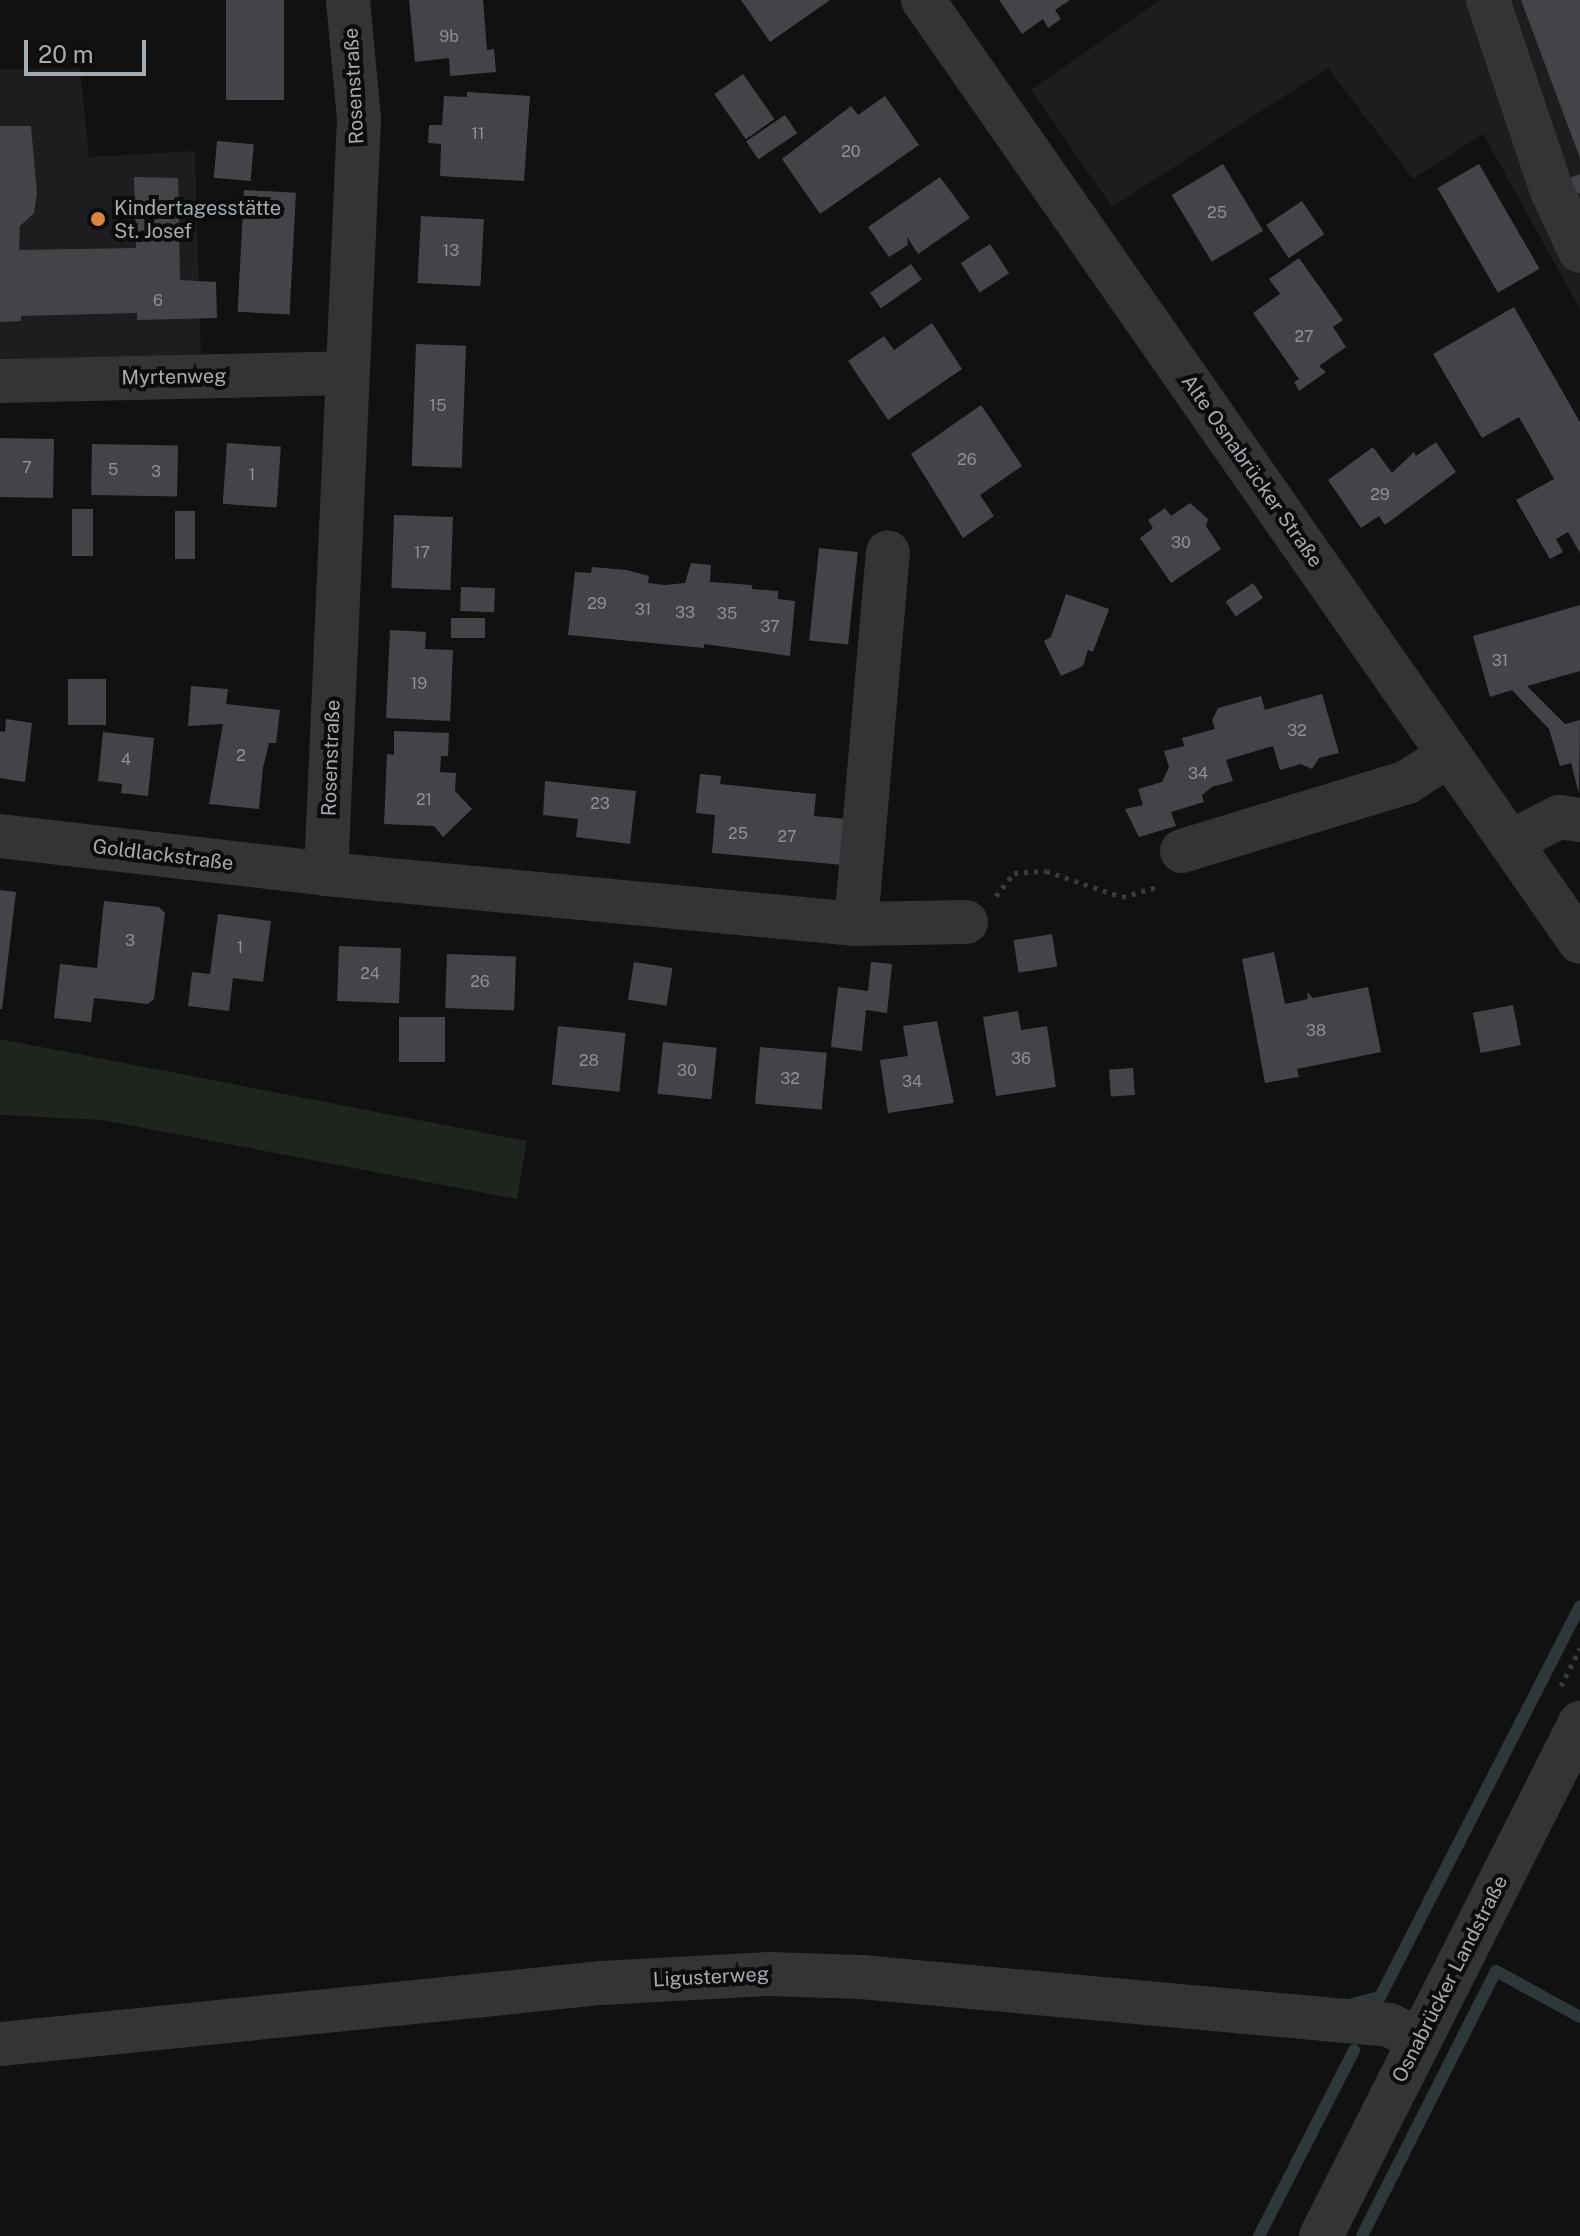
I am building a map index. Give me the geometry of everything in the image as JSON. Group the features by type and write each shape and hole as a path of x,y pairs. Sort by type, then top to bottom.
{"street":[{"name":"Rosenstraße","path":"326,874 359,119 348,0"},
{"name":"Alte Osnabrücker Straße","path":"923,0 1580,942"},
{"path":"1488,0 1552,191 1580,251"},
{"name":"Myrtenweg","path":"0,381 347,373"},
{"path":"856,924 888,552"},
{"path":"1182,851 1407,782 1449,755"},
{"path":"1510,842 1559,817 1580,820"},
{"name":"Goldlackstraße","path":"0,836 326,874"},
{"path":"326,874 856,924 966,922"},
{"name":"Osnabrücker Landstraße","path":"1321,2236 1580,1723"},
{"name":"Ligusterweg","path":"0,2044 602,1983 769,1974 861,1977 1389,2025 1419,2039"}],"path":[{"path":"966,922 980,915 1014,873 1046,871 1122,897 1158,889 1182,851"}],"shaded area":[{"path":"1160,0 1580,0 1580,309 1483,134 1413,179 1328,68 1112,207 1031,90"},
{"name":"Kindertagesstätte St. Josef","path":"0,69 80,69 89,157 195,151 201,355 0,359"},
{"path":"0,1039 527,1141 517,1199 102,1120 0,1115"}],"building":[{"path":"226,0 284,0 284,100 226,100"},
{"path":"409,0 483,0 487,50 494,49 496,72 450,76 449,58 415,62"},
{"path":"741,0 830,0 770,42"},
{"path":"999,0 1070,0 1055,10 1061,19 1048,28 1043,19 1022,34"},
{"path":"1521,0 1580,0 1580,158"},
{"path":"743,74 775,119 746,139 714,94"},
{"path":"467,92 530,96 524,181 440,176 441,144 428,143 429,125 442,125 444,96 467,97"},
{"path":"885,96 919,145 820,214 782,159 851,106 858,115"},
{"path":"785,115 797,133 758,160 746,141"},
{"path":"0,126 31,126 37,193 34,213 20,226 19,250 136,248 134,177 178,178 180,280 216,282 217,318 137,320 137,313 21,316 21,321 0,322"},
{"path":"217,141 254,144 251,181 214,178"},
{"path":"1223,164 1263,231 1212,262 1172,195"},
{"path":"1479,164 1540,269 1498,293 1437,188"},
{"path":"1580,174 1580,193 1573,195 1567,179"},
{"path":"940,177 970,218 918,254 907,237 908,245 889,257 868,227"},
{"path":"244,190 296,193 290,315 238,312"},
{"path":"1302,201 1324,234 1289,258 1266,225"},
{"path":"421,216 484,219 480,286 417,283"},
{"path":"990,244 1009,273 980,292 961,263"},
{"path":"1299,258 1343,320 1333,327 1346,347 1319,366 1326,372 1299,391 1294,382 1299,379 1253,313 1280,294 1269,279"},
{"path":"911,264 922,280 881,308 870,293"},
{"path":"1514,307 1580,422 1580,553 1568,532 1556,539 1563,552 1550,559 1516,500 1554,479 1519,417 1482,438 1433,354"},
{"path":"932,323 962,369 888,420 848,361 884,336 894,350"},
{"path":"416,344 466,346 462,468 412,466"},
{"path":"981,405 1022,466 980,495 994,516 963,538 911,454"},
{"path":"0,438 54,439 53,498 0,497"},
{"path":"1436,442 1456,472 1385,525 1379,516 1361,528 1328,480 1373,447 1392,473 1414,452 1416,456"},
{"path":"227,443 281,447 277,508 223,504"},
{"path":"92,444 178,446 177,496 91,495"},
{"path":"1190,503 1208,519 1206,526 1221,549 1171,583 1140,538 1153,528 1148,520 1165,508 1171,516"},
{"path":"72,509 93,509 93,556 72,556"},
{"path":"175,511 195,511 195,559 175,559"},
{"path":"394,515 453,517 450,590 391,588"},
{"path":"819,548 858,552 848,645 809,640"},
{"path":"691,563 711,565 710,582 752,585 752,589 778,591 778,599 795,601 790,656 704,644 704,648 568,635 575,572 591,573 592,567 627,570 649,576 648,583 665,585 685,583"},
{"path":"1253,583 1263,598 1236,616 1226,601"},
{"path":"461,587 495,588 494,612 460,611"},
{"path":"1066,594 1109,609 1093,652 1088,650 1083,666 1061,676 1044,641 1051,637"},
{"path":"1580,605 1580,671 1527,686 1565,724 1580,720 1579,794 1571,763 1560,766 1549,729 1512,690 1490,697 1473,636"},
{"path":"451,618 485,618 485,638 451,638"},
{"path":"390,630 426,632 425,649 453,650 450,721 386,718"},
{"path":"68,679 106,679 106,725 68,725"},
{"path":"191,686 228,689 226,704 280,710 276,743 269,743 263,768 259,809 209,804 223,724 188,726"},
{"path":"1322,694 1339,753 1319,758 1312,769 1301,764 1280,770 1273,746 1226,760 1233,781 1212,787 1202,795 1204,802 1171,812 1176,826 1139,837 1125,809 1143,805 1138,789 1162,782 1169,767 1164,751 1184,746 1182,738 1215,729 1212,720 1218,708 1261,696 1265,710"},
{"path":"6,719 32,723 25,782 0,778 0,731 5,732"},
{"path":"394,731 449,733 448,756 441,756 440,772 456,773 455,791 472,809 443,837 434,826 384,824 387,754 394,755"},
{"path":"103,732 154,738 148,796 121,793 122,784 98,781"},
{"path":"700,774 721,776 720,784 816,794 814,816 847,819 843,865 712,853 715,815 696,813"},
{"path":"545,781 636,791 630,844 576,837 578,819 543,815"},
{"path":"0,890 16,892 2,1009 0,1009"},
{"path":"104,901 159,907 165,913 154,999 148,1004 94,998 91,1022 54,1018 60,964 97,968"},
{"path":"218,914 271,921 263,982 233,978 229,1011 188,1006 192,972 210,974"},
{"path":"1052,934 1057,967 1019,973 1013,940"},
{"path":"339,946 401,948 399,1003 337,1001"},
{"path":"1274,952 1285,1004 1308,999 1307,992 1313,998 1368,987 1381,1052 1297,1069 1299,1077 1265,1083 1242,959"},
{"path":"447,954 516,956 514,1010 445,1008"},
{"path":"634,962 673,968 667,1006 628,1000"},
{"path":"871,962 892,964 887,1013 866,1010 862,1051 831,1047 838,987 868,991"},
{"path":"1513,1005 1521,1045 1481,1053 1473,1013"},
{"path":"1018,1011 1021,1030 1047,1026 1056,1087 996,1096 983,1017"},
{"path":"399,1017 445,1017 445,1062 399,1062"},
{"path":"937,1021 954,1103 888,1113 880,1060 908,1056 903,1026"},
{"path":"558,1026 626,1033 619,1092 552,1085"},
{"path":"663,1042 717,1048 711,1099 658,1094"},
{"path":"760,1047 827,1053 822,1110 755,1104"},
{"path":"1133,1068 1135,1095 1111,1097 1109,1070"}],"waterway":[{"path":"1353,2004 1380,1997 1580,1606"},
{"path":"1362,2236 1496,1971 1580,2017"},
{"path":"1259,2236 1354,2050"}],"place":[{"name":"Kindertagesstätte St. Josef","path":"98,219"}]}
